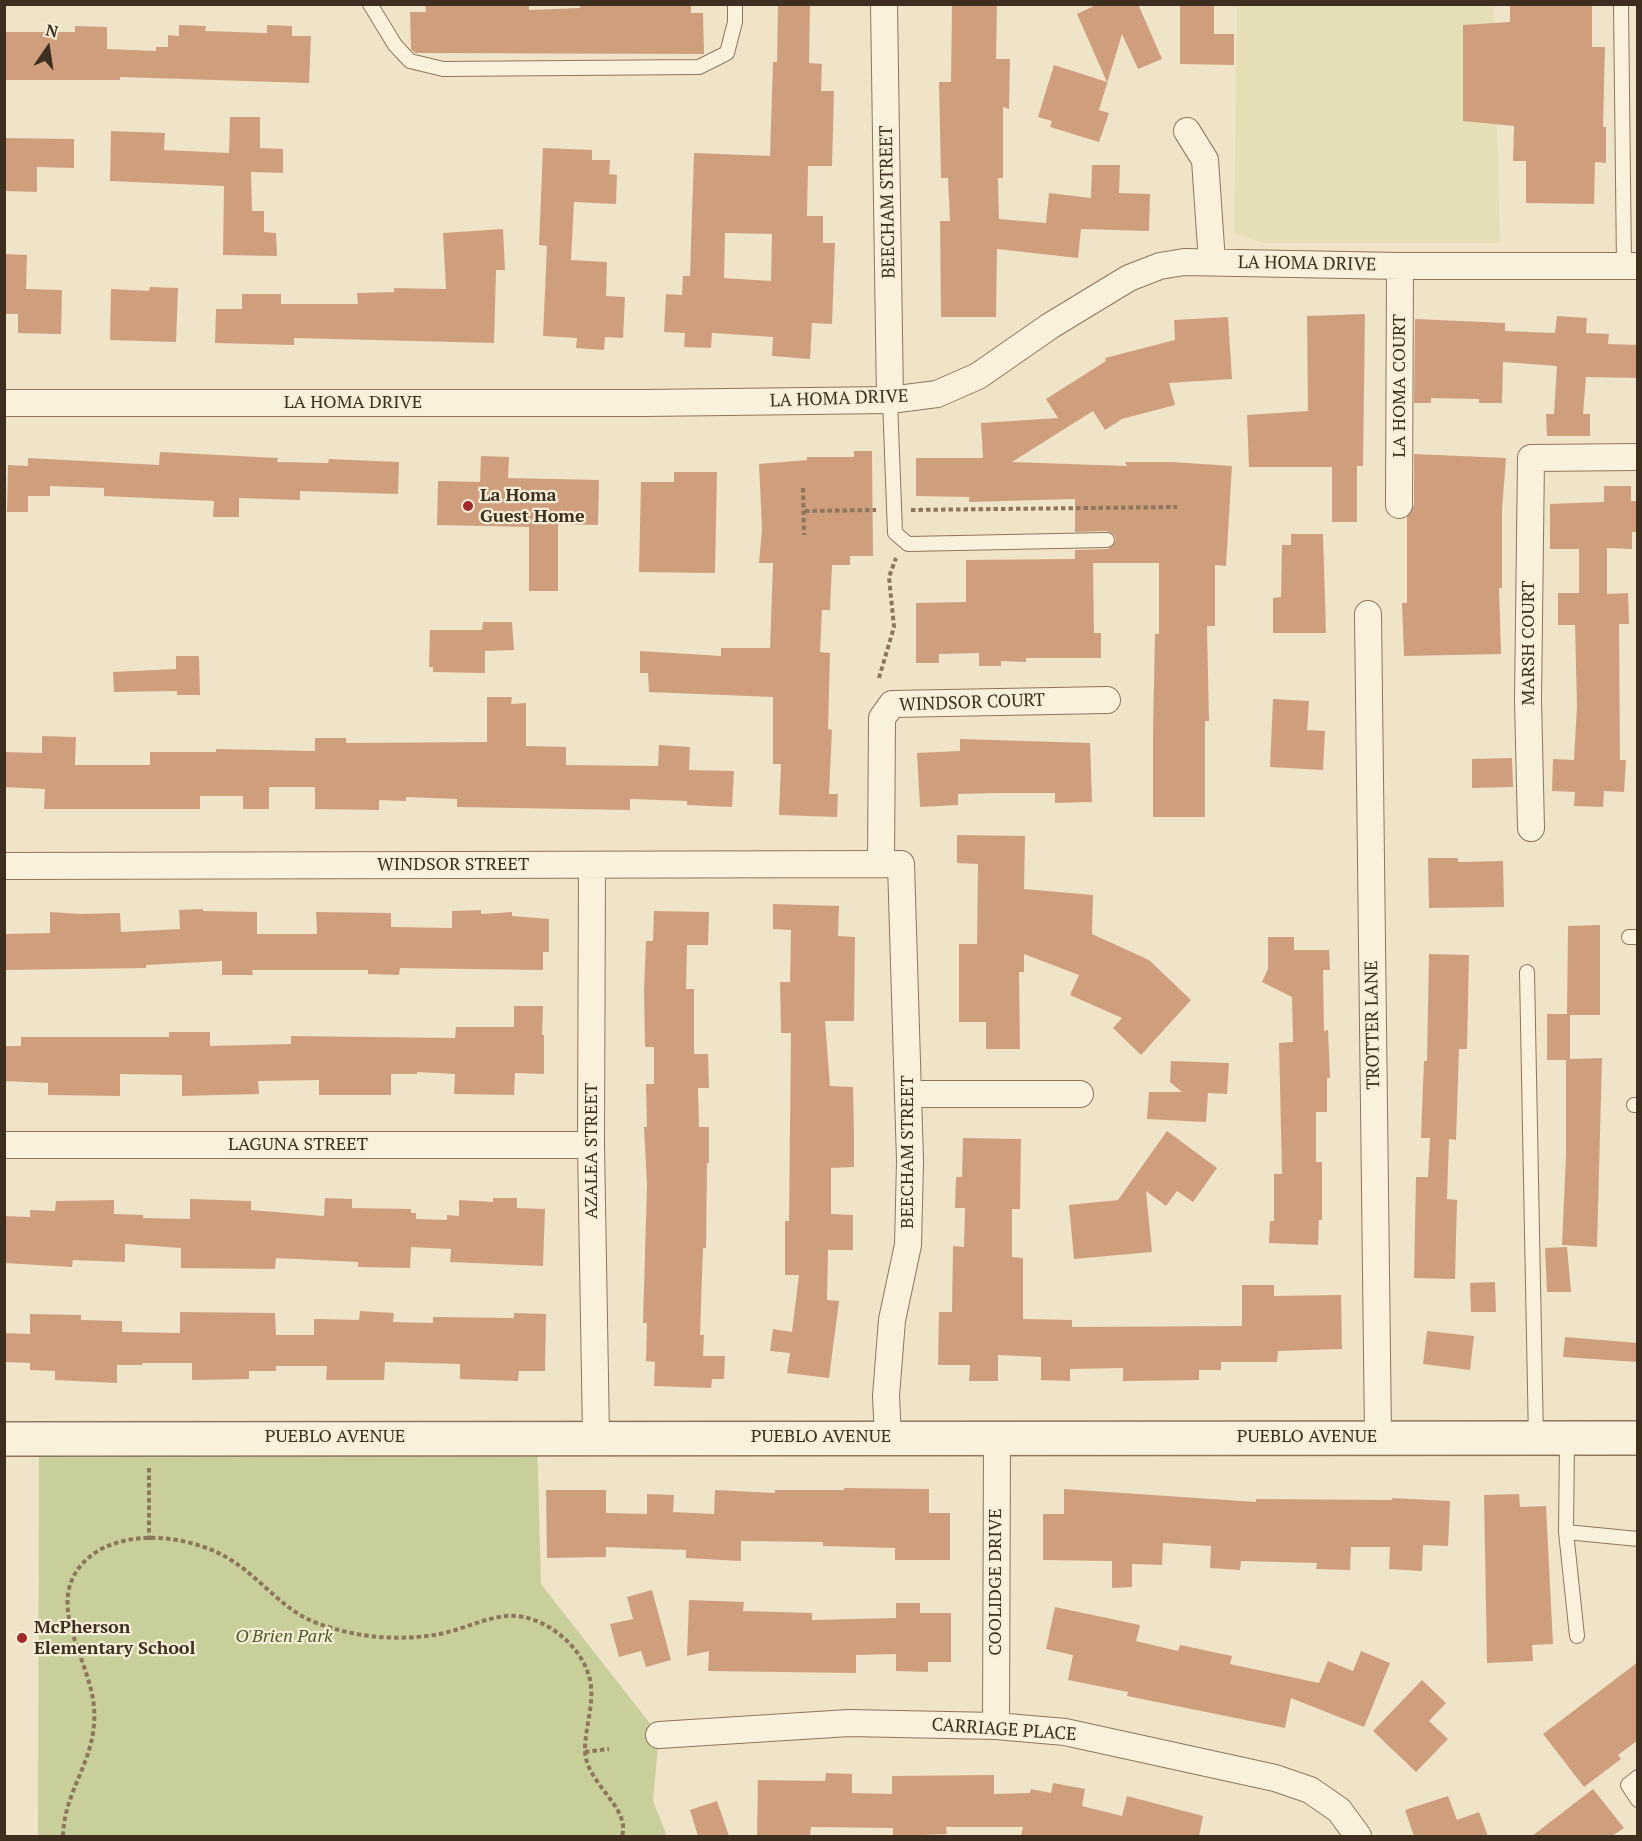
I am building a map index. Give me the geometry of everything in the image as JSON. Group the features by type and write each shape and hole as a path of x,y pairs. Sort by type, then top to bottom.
{"street":[{"name":"BEECHAM STREET","path":"884,4 890,400"},
{"path":"1187,131 1205,160 1212,262"},
{"name":"LA HOMA DRIVE","path":"4,403 645,403 890,400 937,394 978,376 1050,326 1129,278 1160,266 1185,262 1400,266 1631,266"},
{"name":"LA HOMA COURT","path":"1399,505 1400,266"},
{"name":"MARSH COURT","path":"1531,828 1528,700 1531,458 1638,457"},
{"name":"TROTTER LANE","path":"1368,614 1378,1436"},
{"name":"WINDSOR COURT","path":"891,864 882,718 892,704 1107,700"},
{"name":"BEECHAM STREET","path":"888,1437 886,1396 892,1320 908,1245 910,1094 891,864"},
{"name":"WINDSOR STREET","path":"4,866 891,864"},
{"name":"AZALEA STREET","path":"592,865 591,1145 596,1436"},
{"path":"910,1094 1080,1095"},
{"name":"LAGUNA STREET","path":"4,1146 591,1145"},
{"name":"PUEBLO AVENUE","path":"4,1438 1378,1436 1638,1438"},
{"name":"COOLIDGE DRIVE","path":"996,1726 997,1438"},
{"name":"CARRIAGE PLACE","path":"659,1735 849,1723 996,1726 1065,1732 1275,1778 1310,1790 1339,1810 1358,1836"}],"lane":[{"path":"370,4 395,45 410,61 443,69 699,67 727,53 735,22 735,4"},
{"path":"1621,4 1631,266"},
{"path":"890,400 895,532 908,544 1107,540"},
{"path":"1527,972 1551,1439 1566,1532 1576,1636"},
{"path":"1566,1532 1638,1539"},
{"path":"1638,1778 1628,1785 1638,1800"}],"path":[{"path":"804,488 804,535"},
{"path":"805,511 1177,507"},
{"path":"879,678 894,627 889,577 904,541"},
{"path":"149,1468 149,1540"},
{"path":"63,1836 68,1803 85,1767 93,1739 94,1708 90,1682 66,1611 69,1585 84,1562 103,1547 126,1539 199,1545 234,1561 283,1602 315,1623 360,1635 401,1638 436,1635 502,1616 528,1619 556,1631 577,1650 589,1674 592,1701 585,1752 592,1776 620,1811 622,1836"},
{"path":"585,1752 609,1749"}],"shaded area":[{"path":"1237,5 1494,5 1500,243 1263,243 1234,233"}],"green space":[{"name":"O'Brien Park","path":"537,1437 541,1584 659,1735 653,1801 667,1836 38,1836 39,1438"}],"building":[{"path":"425,4 529,4 529,10 580,8 580,4 691,5 691,13 703,13 704,54 415,53 411,49 410,12 426,12"},
{"path":"778,4 810,4 809,63 822,64 821,91 834,91 832,166 808,166 807,216 823,216 823,243 835,243 832,324 812,323 810,359 772,356 773,337 712,333 711,348 684,347 685,333 664,332 666,294 682,295 683,276 690,276 694,153 770,156 773,62 777,62","holes":["725,233 772,234 771,281 724,278"]},
{"path":"952,4 997,4 996,59 1010,59 1009,109 1003,107 1003,178 998,178 999,219 1046,223 1049,193 1091,198 1092,165 1120,165 1119,193 1150,194 1149,231 1081,229 1078,258 997,249 996,317 941,317 940,221 950,221 948,178 941,178 939,82 951,82"},
{"path":"1098,4 1138,4 1162,59 1138,69 1122,34 1099,110 1109,113 1099,142 1050,127 1052,121 1038,117 1054,65 1107,82 1077,14"},
{"path":"1180,4 1214,4 1214,34 1234,34 1234,65 1180,64"},
{"path":"1510,4 1592,4 1592,47 1605,47 1603,127 1606,127 1606,163 1595,162 1594,204 1526,203 1526,161 1513,161 1514,126 1463,121 1463,25 1510,22"},
{"path":"179,25 206,26 205,31 267,33 267,25 292,26 292,36 311,36 309,83 120,77 120,80 4,80 4,32 75,32 75,26 107,27 107,49 156,51 156,47 168,47 168,35 179,36"},
{"path":"230,117 260,117 260,148 283,149 283,173 251,172 252,211 264,211 264,232 276,233 277,256 223,255 224,186 110,181 111,131 165,133 164,150 229,153"},
{"path":"4,138 74,139 74,168 37,167 37,192 4,191"},
{"path":"543,148 592,150 592,160 610,160 609,174 617,175 616,204 574,202 571,260 607,262 606,296 625,297 623,338 605,337 604,350 576,348 577,338 543,336 547,246 539,245"},
{"path":"503,229 505,270 496,270 494,343 294,338 294,345 215,343 216,309 242,309 242,294 281,294 281,304 358,304 357,293 394,292 394,288 446,289 443,233"},
{"path":"4,254 27,255 26,289 62,290 61,334 18,333 18,314 4,314"},
{"path":"150,287 178,288 176,342 110,340 111,289 149,291"},
{"path":"1365,314 1363,466 1357,466 1357,522 1332,522 1332,467 1249,467 1247,415 1308,411 1307,316"},
{"path":"1557,316 1587,318 1586,333 1609,334 1608,344 1638,345 1638,378 1586,377 1583,414 1590,414 1590,436 1547,436 1546,414 1554,414 1557,366 1503,362 1502,403 1479,403 1479,399 1431,398 1431,403 1414,403 1415,319 1505,323 1505,331 1555,333"},
{"path":"1228,317 1232,379 1169,383 1175,405 1122,419 1105,430 1093,411 1012,462 1127,466 1125,462 1172,462 1232,466 1226,566 1215,565 1215,626 1207,626 1209,721 1205,721 1205,817 1153,817 1155,634 1159,634 1159,563 1093,563 1094,633 1101,633 1101,658 1026,658 1026,662 1001,661 1001,666 979,666 979,653 939,654 939,663 916,663 916,603 966,602 966,560 1075,559 1075,550 1108,549 1116,540 1114,535 1107,531 1075,532 1075,499 969,502 969,497 916,496 916,458 983,458 981,423 1058,418 1046,399 1106,361 1105,358 1175,340 1174,320"},
{"path":"854,451 872,451 873,556 850,556 850,565 832,565 830,610 822,610 820,652 830,653 828,729 832,730 829,794 838,794 837,817 779,815 781,764 773,764 773,697 649,692 648,673 640,673 640,651 721,656 721,648 770,648 773,563 759,563 762,529 759,464 807,460 807,457 854,457"},
{"path":"160,452 278,458 277,462 328,463 329,459 399,462 398,494 300,491 300,500 239,498 239,517 213,517 214,501 104,496 104,488 50,486 50,496 28,496 28,512 7,512 8,465 28,466 28,458 159,465"},
{"path":"1414,454 1506,458 1502,509 1502,588 1499,588 1501,654 1404,656 1402,603 1407,603 1407,517 1414,505"},
{"path":"481,456 509,457 508,478 599,480 598,525 558,524 558,591 529,591 529,527 437,525 438,481 480,482"},
{"path":"674,472 717,472 715,573 639,572 641,482 674,482"},
{"path":"1604,486 1631,486 1631,501 1638,501 1638,532 1632,532 1632,549 1607,548 1607,594 1628,593 1629,624 1619,624 1620,760 1626,760 1624,792 1604,791 1603,807 1574,806 1575,792 1552,791 1553,759 1574,760 1577,706 1575,625 1558,625 1558,593 1579,593 1579,549 1550,549 1550,504 1604,502"},
{"path":"1291,534 1323,534 1326,633 1273,633 1273,598 1281,597 1282,545 1291,545"},
{"path":"483,622 512,622 514,650 485,651 485,673 433,672 433,667 429,667 430,630 482,630"},
{"path":"176,656 199,656 200,695 177,695 177,691 114,692 113,672 176,669"},
{"path":"487,697 512,697 511,704 526,703 526,746 566,747 566,765 658,766 659,745 690,747 689,770 734,771 732,807 687,805 687,801 630,799 630,810 457,807 457,799 406,797 406,801 379,800 379,810 315,809 315,787 269,787 269,809 243,809 243,796 200,796 200,809 44,809 45,789 4,787 4,752 42,753 42,736 76,737 75,765 150,765 150,752 216,752 216,749 315,751 315,738 346,738 346,743 487,742"},
{"path":"1273,699 1309,701 1307,730 1325,731 1323,770 1270,767"},
{"path":"960,739 1090,743 1092,802 1055,803 1055,793 958,794 958,805 920,807 917,753 960,751"},
{"path":"1512,758 1513,787 1472,788 1472,759"},
{"path":"957,835 1025,836 1024,889 1093,895 1092,934 1149,960 1191,1000 1141,1055 1113,1028 1122,1018 1070,995 1079,975 1024,954 1024,972 1019,972 1020,1049 986,1049 986,1022 959,1022 959,944 977,944 978,864 957,863"},
{"path":"1428,858 1458,858 1458,862 1503,861 1504,907 1429,908"},
{"path":"773,904 839,906 838,936 855,937 854,1021 825,1021 830,1086 853,1087 854,1136 854,1167 831,1168 831,1214 853,1215 853,1250 828,1250 827,1300 839,1301 829,1378 787,1373 790,1353 770,1351 773,1329 792,1332 799,1275 785,1275 785,1221 789,1221 791,1033 781,1033 780,982 790,982 791,930 773,929"},
{"path":"203,909 203,911 257,912 257,934 317,934 316,912 391,913 391,927 452,928 452,911 481,910 481,914 512,912 512,916 549,919 549,952 543,952 543,970 400,968 399,975 368,974 368,970 252,970 253,975 222,975 222,961 146,965 146,968 4,970 4,934 50,933 50,912 120,913 121,932 180,929 179,910"},
{"path":"654,911 709,912 708,945 687,945 686,989 694,989 694,1054 708,1054 709,1088 698,1088 699,1127 709,1127 706,1248 703,1248 700,1335 704,1335 703,1356 725,1356 724,1379 712,1379 711,1388 654,1386 655,1362 646,1361 647,1323 643,1323 647,1185 644,1127 647,1127 646,1084 654,1084 654,1047 645,1047 644,990 646,941 653,941"},
{"path":"1600,925 1600,1015 1570,1015 1570,1059 1602,1058 1597,1247 1562,1245 1566,1155 1566,1060 1547,1060 1547,1014 1567,1014 1568,926"},
{"path":"1268,937 1294,937 1294,950 1329,950 1330,970 1323,970 1324,1031 1328,1030 1330,1078 1327,1078 1327,1112 1316,1112 1316,1162 1322,1162 1322,1220 1319,1220 1318,1245 1269,1243 1270,1221 1274,1221 1274,1174 1282,1174 1279,1043 1293,1042 1292,997 1262,982 1268,969"},
{"path":"1429,954 1469,955 1467,1049 1459,1049 1456,1140 1449,1139 1447,1199 1457,1200 1455,1279 1414,1278 1416,1177 1428,1177 1430,1138 1421,1138 1424,1061 1427,1061"},
{"path":"514,1006 543,1006 544,1074 515,1073 514,1095 454,1094 455,1074 417,1072 417,1074 391,1074 391,1095 319,1095 319,1080 258,1081 259,1094 182,1096 182,1075 120,1074 120,1096 48,1095 48,1083 4,1081 4,1046 21,1046 21,1037 169,1037 169,1032 210,1032 210,1046 291,1044 291,1036 455,1038 456,1027 514,1027"},
{"path":"1171,1061 1229,1063 1227,1094 1208,1093 1206,1122 1147,1119 1149,1092 1182,1092 1170,1082"},
{"path":"1167,1131 1217,1168 1193,1202 1177,1191 1166,1206 1146,1191 1152,1252 1074,1259 1069,1205 1118,1200"},
{"path":"963,1138 1021,1139 1020,1209 1012,1209 1012,1257 1023,1258 1023,1319 1072,1320 1072,1327 1242,1326 1242,1285 1274,1285 1274,1296 1341,1295 1342,1349 1278,1351 1277,1362 1221,1362 1221,1370 1199,1370 1199,1380 1123,1381 1123,1368 1070,1369 1070,1381 1041,1380 1041,1357 998,1355 998,1381 969,1381 970,1365 938,1365 939,1312 952,1312 953,1246 964,1247 965,1208 955,1208 956,1177 962,1177"},
{"path":"325,1198 352,1199 352,1208 411,1209 411,1213 416,1213 416,1219 447,1220 447,1215 459,1216 459,1200 493,1202 493,1198 517,1198 517,1208 545,1209 543,1266 450,1262 451,1249 411,1247 410,1268 358,1267 358,1262 276,1258 275,1269 181,1268 181,1248 125,1244 125,1262 73,1260 72,1267 4,1263 4,1216 30,1217 30,1210 55,1211 56,1201 114,1200 114,1214 143,1215 143,1218 190,1219 190,1199 251,1201 251,1210 324,1216"},
{"path":"1567,1247 1571,1292 1547,1292 1545,1248"},
{"path":"1495,1282 1496,1312 1471,1312 1470,1283"},
{"path":"360,1311 394,1313 393,1322 433,1323 433,1317 514,1318 514,1313 546,1314 545,1371 519,1371 518,1381 460,1379 460,1364 385,1362 384,1380 326,1380 327,1366 276,1366 276,1371 249,1371 249,1379 192,1380 192,1363 143,1363 142,1365 117,1365 117,1383 55,1380 55,1371 30,1370 30,1363 4,1362 4,1333 30,1334 30,1314 81,1315 81,1320 122,1321 122,1332 180,1333 180,1312 275,1313 276,1335 314,1335 314,1319 359,1320"},
{"path":"1427,1331 1474,1336 1470,1370 1423,1364"},
{"path":"1565,1337 1638,1343 1638,1362 1563,1357"},
{"path":"844,1488 929,1489 929,1513 950,1513 950,1560 895,1560 895,1548 823,1546 823,1542 741,1541 741,1561 686,1558 686,1550 606,1547 606,1557 547,1558 546,1490 606,1490 606,1513 647,1514 647,1494 674,1495 673,1512 714,1514 715,1490 775,1493 775,1490 844,1490"},
{"path":"1064,1489 1256,1502 1256,1499 1392,1500 1392,1498 1450,1501 1448,1546 1423,1545 1422,1571 1389,1569 1390,1547 1351,1547 1350,1570 1316,1569 1317,1563 1241,1561 1240,1570 1210,1568 1211,1546 1163,1543 1162,1565 1132,1564 1132,1587 1112,1588 1112,1561 1043,1560 1043,1514 1064,1514"},
{"path":"1519,1494 1520,1507 1546,1506 1553,1644 1532,1645 1533,1661 1487,1663 1484,1495"},
{"path":"652,1590 671,1660 646,1667 641,1651 619,1657 610,1624 633,1619 627,1597"},
{"path":"689,1600 744,1602 743,1611 812,1613 812,1620 896,1618 896,1603 920,1603 920,1613 951,1613 951,1662 928,1662 928,1672 896,1671 896,1654 856,1655 856,1673 708,1671 709,1651 687,1656"},
{"path":"1055,1607 1140,1625 1136,1641 1178,1651 1180,1645 1232,1656 1230,1664 1319,1683 1328,1661 1353,1671 1361,1651 1390,1663 1364,1727 1291,1698 1285,1728 1127,1696 1128,1692 1068,1680 1073,1655 1046,1649"},
{"path":"1638,1662 1638,1740 1618,1755 1621,1759 1584,1787 1543,1734"},
{"path":"1422,1680 1446,1703 1429,1721 1448,1739 1416,1772 1373,1731"},
{"path":"826,1773 852,1774 852,1793 892,1794 892,1776 994,1775 994,1794 1030,1793 1031,1789 1051,1793 1053,1783 1085,1789 1082,1806 1122,1816 1127,1796 1203,1816 1199,1836 1021,1836 1023,1827 946,1827 947,1834 893,1836 893,1828 811,1827 810,1836 757,1836 758,1780 825,1781"},
{"path":"1593,1789 1624,1828 1612,1836 1532,1836"},
{"path":"1448,1796 1457,1820 1479,1812 1488,1836 1414,1836 1405,1810"},
{"path":"717,1801 729,1836 698,1836 690,1810"}],"place":[{"name":"La Homa Guest Home","path":"468,506"},
{"name":"McPherson Elementary School","path":"22,1638"}]}
